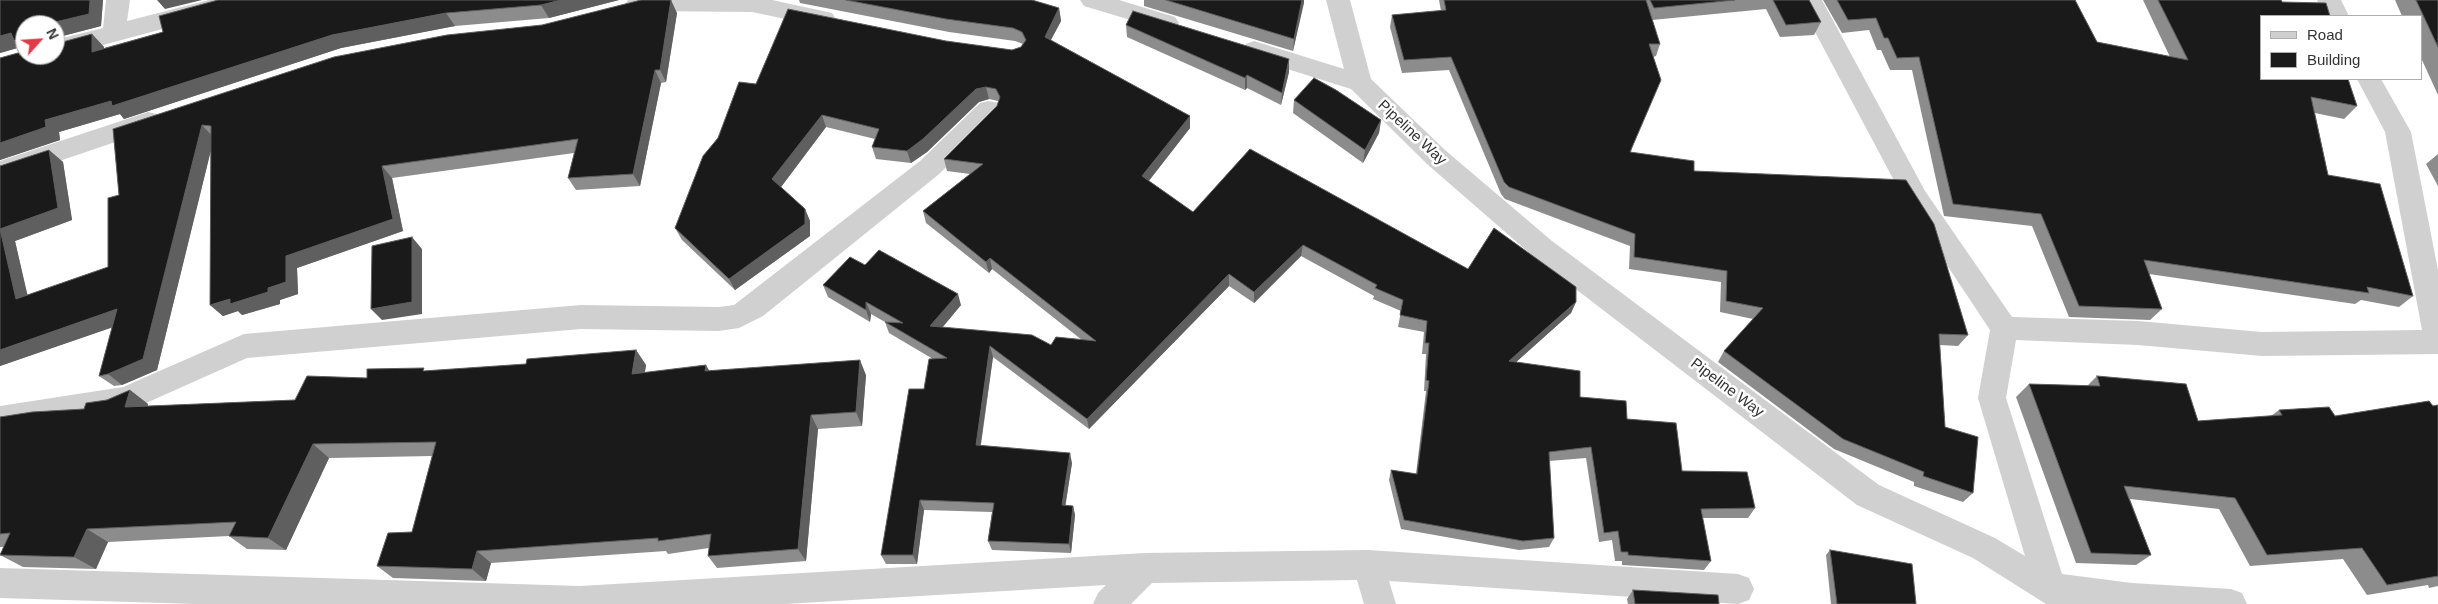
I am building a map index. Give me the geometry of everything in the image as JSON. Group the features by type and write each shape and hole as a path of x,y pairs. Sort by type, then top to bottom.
{"street":[{"path":"114,33 118,0"},
{"path":"65,46 240,0"},
{"path":"1092,0 1184,29"},
{"path":"1338,0 1360,83"},
{"path":"1810,0 1916,198 2004,328 1992,398 2060,596"},
{"path":"2329,0 2336,15"},
{"path":"611,12 647,4 752,4 845,23"},
{"path":"1230,43 1360,83"},
{"path":"2004,328 2138,333 2262,344 2438,342 2398,132 2371,80"},
{"name":"Pipeline Way","path":"1360,83 1436,157 1543,249 1868,495 1984,548 2060,596 2231,604"},
{"path":"0,419 126,399 244,346 581,317 719,319 739,316 753,308 928,168 989,110"},
{"path":"0,170 168,114"},
{"path":"1368,566 1380,604"},
{"path":"0,582 580,601 1145,568 1368,566 1738,589"},
{"path":"1109,604 1145,568"}],"building":[{"path":"0,0 90,0 89,14 65,20 65,15 15,15 15,40 11,33 0,36"},
{"path":"218,0 561,0 541,5 446,13 332,35 112,106 111,101 45,120 46,127 0,143 0,58 15,54 15,65 65,65 65,41 92,34 92,52 163,32 159,16"},
{"path":"641,0 671,0 660,70 655,70 633,174 568,178 578,139 382,166 393,219 286,256 286,282 268,288 268,292 230,304 230,299 210,305 211,126 202,125 143,359 108,374 99,376 117,309 0,350 0,229 16,299 108,267 108,198 119,195 113,129 334,57 447,35 542,25"},
{"path":"846,0 1032,0 1059,8 1045,37 1190,116 1142,176 1193,212 1250,149 1468,269 1494,228 1576,287 1576,302 1509,361 1580,371 1580,397 1626,401 1627,419 1676,423 1682,471 1747,472 1755,508 1701,509 1711,561 1628,555 1628,552 1621,552 1618,531 1604,533 1591,447 1549,452 1554,538 1523,541 1404,520 1391,470 1417,474 1429,381 1426,380 1429,343 1425,343 1427,321 1400,315 1403,300 1375,288 1377,285 1303,245 1254,292 1229,274 1087,419 990,346 976,445 1070,453 1062,505 1073,506 1069,544 988,541 994,503 920,500 913,555 881,555 909,389 924,389 929,359 947,358 885,322 903,323 866,302 866,310 823,285 850,257 865,265 879,250 958,294 930,326 1032,335 1051,345 1056,337 1096,341 990,258 986,262 923,211 983,164 944,159 997,106 1000,97 996,89 986,87 976,89 923,139 907,151 872,147 879,129 822,115 772,179 805,209 805,224 729,279 675,228 703,156 718,138 739,82 756,84 788,9 946,41 1012,50 1021,47 1026,40 1022,32 1013,28 946,19"},
{"path":"1166,0 1302,0 1294,39"},
{"path":"1444,0 1646,0 1660,44 1649,44 1661,80 1630,152 1694,161 1694,171 1906,180 1934,224 1968,335 1939,334 1945,427 1978,437 1973,493 1923,476 1924,472 1843,439 1724,351 1763,308 1726,301 1727,271 1634,257 1635,234 1509,187 1504,182 1451,57 1404,60 1392,15 1446,10"},
{"path":"1650,0 1735,0 1654,8"},
{"path":"1773,0 1809,0 1821,22 1786,25"},
{"path":"1837,0 2075,0 2097,42 2188,60 2158,0 2281,0 2282,2 2326,3 2330,15 2260,15 2260,80 2348,80 2357,106 2311,97 2328,175 2380,184 2413,296 2367,287 2369,293 2144,260 2162,309 2079,306 2041,214 1953,204 1919,57 1897,58 1888,38 1884,38 1876,18 1848,20"},
{"path":"2416,0 2438,0 2438,47"},
{"path":"1133,11 1289,59 1282,93 1247,75 1245,78 1126,25"},
{"path":"1314,78 1336,90 1381,120 1365,150 1294,100"},
{"path":"49,150 58,208 0,229 0,166"},
{"path":"412,237 412,302 371,309 372,246"},
{"path":"636,350 632,374 706,365 705,371 860,360 856,412 811,415 798,549 708,556 711,534 658,541 658,538 477,551 472,569 377,566 388,533 412,532 436,442 313,444 268,538 229,536 236,522 87,529 74,557 0,555 10,533 0,534 0,417 32,412 84,409 86,403 107,400 130,390 125,407 295,400 307,376 367,378 367,369 424,368 423,371 526,364 527,359"},
{"path":"2097,376 2186,384 2198,421 2282,415 2279,410 2329,407 2335,416 2429,401 2433,406 2438,405 2438,576 2387,585 2362,548 2267,555 2235,498 2124,486 2151,555 2091,553 2029,384 2100,386"},
{"path":"1830,550 1912,564 1916,604 1837,604"},
{"path":"1633,590 1718,595 1719,604 1635,604"}]}
